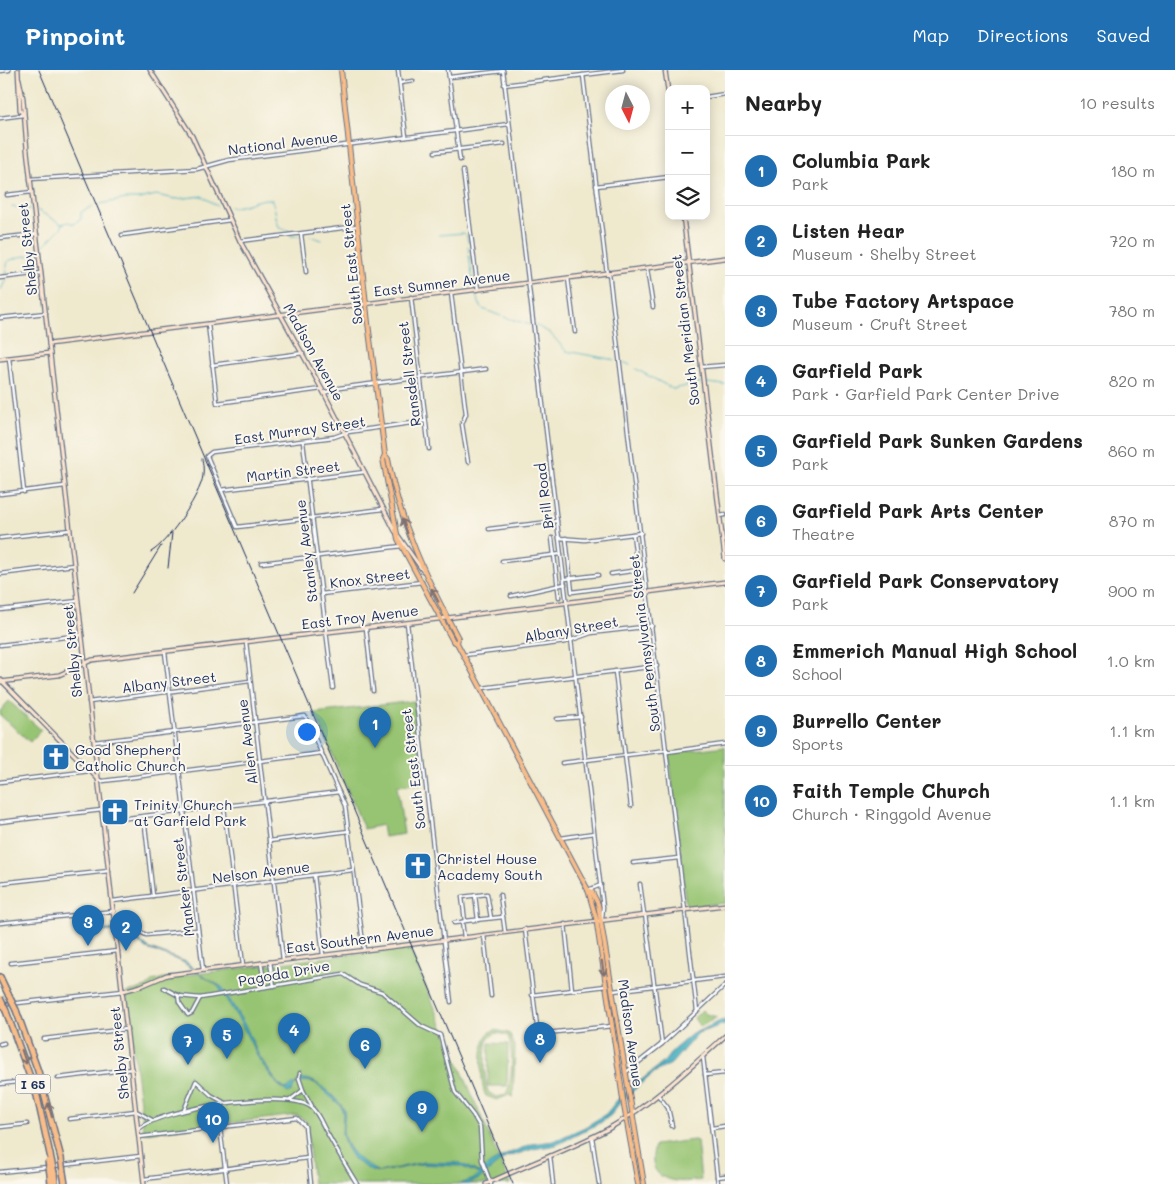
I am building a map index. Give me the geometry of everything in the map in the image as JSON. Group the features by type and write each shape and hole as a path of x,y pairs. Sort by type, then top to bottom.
{"highway":[{"name":"I 65","path":"0,977 16,1010 40,1077 61,1158 65,1184"},
{"name":"I 65","path":"0,998 23,1054 44,1124 55,1184"},
{"path":"51,1184 52,1173"}],"main road":[{"name":"Shelby Street","path":"18,70 23,96 23,116 30,179 144,1184"},
{"name":"Madison Avenue","path":"150,70 189,131 207,166 240,241 303,353 395,530 423,571 458,638 457,643"},
{"name":"South East Street","path":"341,70 380,427 385,455 388,459 403,521 423,571"},
{"path":"665,70 667,85"},
{"name":"South Meridian Street","path":"683,220 725,559"},
{"name":"East Sumner Avenue","path":"49,344 725,258"},
{"path":"0,359 50,353"},
{"name":"South East Street","path":"385,455 383,459 398,539"},
{"name":"Madison Avenue","path":"398,539 453,641 457,643 482,688 588,890 592,892 596,899 602,919 631,1114 644,1184"},
{"name":"East Troy Avenue","path":"1,681 59,675 85,662 725,582"},
{"path":"1,681 98,780"},
{"name":"Madison Avenue","path":"588,890 587,894 596,920 621,1089 638,1184"},
{"name":"East Southern Avenue","path":"123,991 141,986 163,976 201,970 725,905"},
{"path":"486,1184 592,1137 627,1117 658,1095 725,1036"}],"street":[{"path":"0,71 9,70"},
{"path":"398,70 406,137"},
{"path":"448,70 460,160"},
{"path":"449,77 503,70"},
{"name":"Brill Road","path":"503,70 604,907 602,919"},
{"path":"504,85 623,70"},
{"name":"South Pennsylvania Street","path":"583,75 641,533 697,1011"},
{"path":"400,83 413,81"},
{"path":"710,96 725,94"},
{"path":"0,118 23,116"},
{"name":"National Avenue","path":"30,179 192,170 228,160 509,124"},
{"path":"435,152 504,144"},
{"path":"463,170 478,290"},
{"path":"596,186 665,177"},
{"path":"7,195 32,192"},
{"path":"122,235 230,220"},
{"path":"240,241 358,226"},
{"path":"301,233 306,272"},
{"path":"0,238 37,234"},
{"path":"647,268 653,307"},
{"path":"0,278 41,274"},
{"path":"568,278 575,332"},
{"path":"451,293 466,414 462,420 462,429 468,462"},
{"name":"Ransdell Street","path":"410,297 429,449"},
{"path":"0,318 46,313"},
{"path":"208,324 217,403 486,369"},
{"path":"212,365 303,353"},
{"path":"9,358 24,492"},
{"path":"701,367 725,364"},
{"name":"East Murray Street","path":"221,490 208,460 208,455 212,452 334,437 345,433 425,421"},
{"name":"Stanley Avenue","path":"303,441 333,688"},
{"name":"Martin Street","path":"221,490 366,472"},
{"path":"0,494 65,486"},
{"path":"221,490 237,527 384,508"},
{"path":"720,516 725,515"},
{"path":"489,529 557,521"},
{"path":"0,538 70,530"},
{"path":"559,538 585,540 641,533"},
{"path":"566,538 572,592 639,583 633,534"},
{"path":"552,538 559,597"},
{"path":"261,563 402,546"},
{"path":"502,561 561,554"},
{"path":"0,574 74,565"},
{"path":"611,574 645,569"},
{"path":"564,579 598,575"},
{"name":"Knox Street","path":"321,594 422,582"},
{"path":"511,596 565,584"},
{"path":"0,610 78,600"},
{"name":"South East Street","path":"407,623 451,1002"},
{"name":"Albany Street","path":"464,655 572,640 591,633 652,626"},
{"path":"366,628 373,691"},
{"path":"0,645 82,636"},
{"name":"Allen Avenue","path":"246,642 283,960"},
{"name":"Manker Street","path":"165,652 198,930 201,970"},
{"path":"482,688 657,666"},
{"path":"615,671 631,806"},
{"name":"Albany Street","path":"89,702 250,681"},
{"path":"94,742 305,716 345,806 364,950"},
{"path":"557,719 581,717"},
{"path":"562,763 624,754 725,744"},
{"path":"98,780 322,754"},
{"path":"0,782 90,772"},
{"path":"103,821 339,792"},
{"path":"224,806 243,965"},
{"path":"0,822 102,810"},
{"path":"144,817 153,896"},
{"path":"269,841 349,831"},
{"path":"561,838 594,833"},
{"path":"632,863 679,858"},
{"path":"0,883 109,870"},
{"name":"Nelson Avenue","path":"113,901 353,870"},
{"path":"314,875 323,955"},
{"path":"640,884 662,1044"},
{"path":"588,890 600,885"},
{"path":"464,937 462,896 487,894 491,918"},
{"path":"500,894 505,932"},
{"path":"475,895 478,920"},
{"path":"725,905 725,911"},
{"path":"0,924 114,910"},
{"path":"454,923 503,917"},
{"path":"115,925 126,924 146,935 198,930"},
{"path":"565,924 572,990"},
{"path":"524,929 538,1034 612,1026"},
{"path":"484,934 491,996"},
{"path":"11,963 118,951"},
{"path":"270,962 274,986"},
{"path":"261,963 265,987"},
{"name":"Pagoda Drive","path":"164,988 178,995 200,998 343,974 363,987 382,992 421,1026 438,1033 454,1091 475,1117 480,1128 483,1162 491,1183"},
{"path":"613,991 725,977"},
{"path":"625,1074 662,1044 725,985"},
{"path":"532,995 606,986"},
{"name":"East Southern Avenue","path":"0,1005 123,991"},
{"path":"178,995 184,1014 188,1015 192,1013 200,998"},
{"path":"44,1039 127,1030"},
{"path":"703,1057 718,1184"},
{"path":"58,1078 132,1069"},
{"path":"300,1073 299,1078 312,1108 357,1184"},
{"path":"705,1076 725,1073"},
{"path":"184,1110 196,1081 211,1095 225,1103"},
{"path":"0,1084 17,1082"},
{"path":"289,1100 303,1088"},
{"path":"658,1095 669,1110 672,1126"},
{"path":"138,1130 152,1120 184,1110 225,1103 289,1100 312,1108"},
{"path":"69,1119 136,1112 152,1120"},
{"path":"139,1136 293,1118 300,1119 305,1126 311,1184"},
{"path":"0,1127 27,1124"},
{"path":"711,1128 725,1126"},
{"path":"220,1127 227,1184"},
{"path":"592,1137 599,1184"},
{"path":"0,1172 141,1156"},
{"path":"550,1156 553,1184"},
{"path":"144,1178 308,1158"},
{"path":"717,1177 725,1176"}],"green space":[{"path":"9,701 41,730 30,742 0,715 0,711"},
{"path":"414,701 424,783 397,786 404,834 384,837 382,825 364,829 315,713"},
{"path":"725,746 725,903 686,907 669,753"},
{"path":"409,947 510,1184 313,1184 306,1121 297,1115 144,1133 126,993 146,987 153,981 164,978"},
{"path":"702,1010 706,1014 717,1017 700,1027 694,1018"},
{"path":"495,1030 509,1033 515,1046 513,1097 509,1095 497,1100 486,1096 482,1076 484,1042 488,1034","holes":["496,1033 507,1035 512,1056 510,1084 505,1095 497,1097 489,1093 487,1089 485,1052 487,1041 492,1035"]},
{"path":"489,1043 508,1044 507,1086 488,1086"},
{"path":"697,1141 701,1180 671,1180 657,1173 653,1157 655,1145"}],"water":[{"path":"119,929 126,931 150,949 186,962 201,975 181,961 147,949 124,931 96,932 91,930"},
{"path":"208,979 222,987 246,1027 258,1054 278,1084 285,1089 302,1080 310,1080 320,1085 331,1094 341,1106 315,1083 306,1081 295,1084 292,1091 288,1093 278,1085 260,1061 239,1020 218,986"},
{"path":"725,1019 725,1024 698,1033 671,1064 655,1072 620,1102 611,1115 600,1123 556,1145 533,1149 505,1158 479,1179 468,1184 460,1184 474,1179 479,1174 460,1166 421,1164 380,1172 424,1162 460,1163 480,1173 490,1164 510,1153 532,1144 554,1141 585,1127 606,1114 619,1098 664,1062 673,1050 692,1034"},
{"path":"341,1106 345,1115 344,1137 350,1150 366,1165 379,1172 371,1171 354,1160 346,1147 342,1134 343,1114"}],"waterway":[{"path":"100,204 156,195 176,199 202,196 217,206"},
{"path":"230,207 271,199 280,228 290,231 290,233"},
{"path":"43,246 62,227 62,224 68,222 74,224 81,219 81,212 93,206"},
{"path":"12,207 30,209"},
{"path":"37,210 62,224"},
{"path":"439,235 464,233 467,236 468,242"},
{"path":"291,236 299,236"},
{"path":"310,236 322,240"},
{"path":"468,246 469,252"},
{"path":"5,276 8,261 34,255"},
{"path":"469,256 474,288"},
{"path":"0,292 6,279"},
{"path":"474,292 481,307"},
{"path":"483,309 501,316"},
{"path":"504,317 531,325"},
{"path":"535,325 550,333 566,351 615,360"},
{"path":"623,362 630,365"},
{"path":"636,369 673,389 700,383"},
{"path":"707,383 725,385"}],"railway":[{"path":"39,70 513,1184"},
{"path":"151,552 165,540 197,494 202,479 202,459"},
{"path":"168,568 172,533"},
{"path":"132,593 161,546"}],"place":[{"name":"Columbia Park","path":"375,748"},
{"name":"Good Shepherd Catholic Church","path":"56,757"},
{"name":"Trinity Church at Garfield Park","path":"115,812"},
{"name":"Christel House Academy South","path":"418,866"},
{"name":"Tube Factory Artspace","path":"88,946"},
{"name":"Listen Hear","path":"126,951"},
{"name":"Garfield Park","path":"294,1054"},
{"name":"Garfield Park Sunken Gardens","path":"227,1059"},
{"name":"Emmerich Manual High School","path":"540,1063"},
{"name":"Garfield Park Conservatory","path":"188,1065"},
{"name":"Garfield Park Arts Center","path":"365,1069"},
{"name":"Burrello Center","path":"422,1132"},
{"name":"Faith Temple Church","path":"213,1143"}]}
